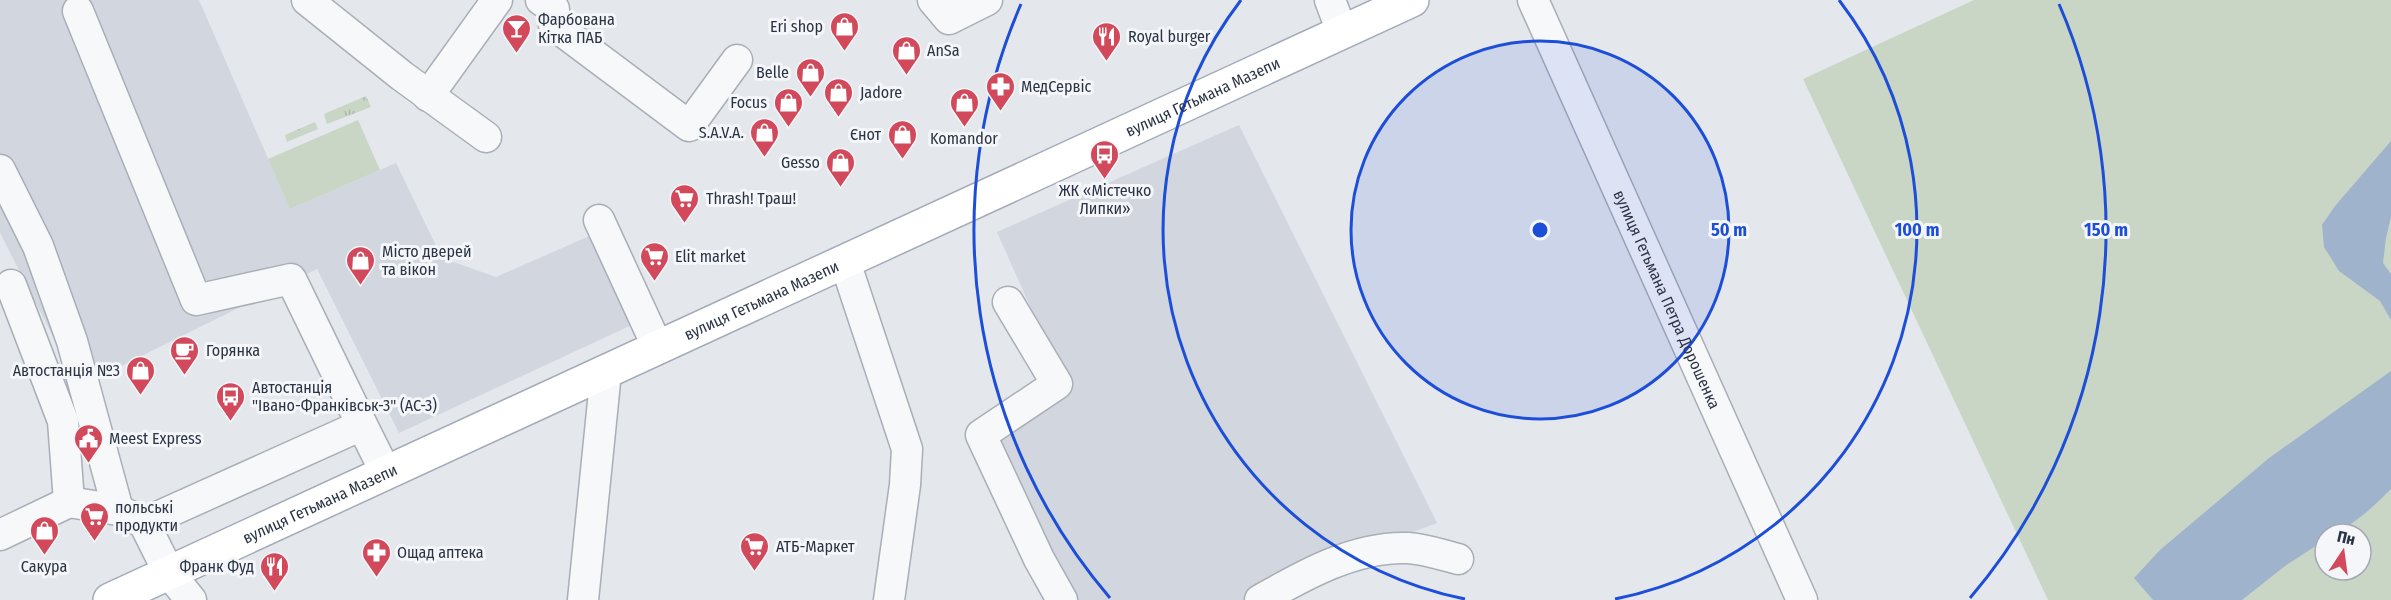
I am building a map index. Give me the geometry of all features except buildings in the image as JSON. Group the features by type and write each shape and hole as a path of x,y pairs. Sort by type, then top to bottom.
{"main road":[{"name":"вулиця Гетьмана Мазепи","path":"110,600 386,473 629,355 845,262 1412,0"}],"street":[{"path":"307,0 428,96 486,138"},
{"path":"428,96 497,0"},
{"path":"541,0 554,9 554,25 689,126 737,60"},
{"path":"933,0 949,19 987,0"},
{"path":"1330,0 1342,32"},
{"name":"вулиця Гетьмана Петра Дорошенка","path":"1533,0 1802,600"},
{"path":"78,11 196,300 291,279 386,473"},
{"path":"0,170 38,246 131,517 190,600"},
{"path":"583,600 629,355 599,220"},
{"path":"845,262 908,449 889,600"},
{"path":"11,285 63,422 69,502"},
{"path":"1008,302 1057,384 981,435 1039,559 1062,600"},
{"path":"0,535 69,502 131,517 362,425"},
{"path":"1260,600 1315,569 1368,553 1409,548 1458,559"}],"shaded area":[{"path":"0,0 199,0 290,209 396,163 442,258 496,277 594,234 636,323 399,433 317,269 79,387 0,233"},
{"path":"1239,125 1437,523 1270,586 1246,600 1075,600 985,420 1061,376 997,232"}],"green space":[{"path":"1974,0 2391,0 2391,600 2048,600 1803,79"},
{"path":"366,96 371,107 327,124 324,114"},
{"path":"358,120 380,170 290,209 268,159"},
{"path":"315,122 318,129 287,142 285,135"}],"water":[{"path":"2391,141 2391,217 2383,263 2391,274 2391,320 2380,301 2339,271 2324,247 2322,225 2335,206"},
{"path":"2391,371 2391,489 2385,495 2354,522 2313,522 2313,548 2285,566 2242,600 2153,600 2134,578 2160,550 2269,458"}],"place":[{"name":"Eri shop","path":"844,52"},
{"name":"Фарбована Кітка ПАБ","path":"517,54"},
{"name":"Royal burger","path":"1107,62"},
{"name":"AnSa","path":"906,76"},
{"name":"Belle","path":"810,98"},
{"name":"МедСервіс","path":"1000,112"},
{"name":"Jadore","path":"839,118"},
{"name":"Focus","path":"788,128"},
{"name":"Komandor","path":"964,128"},
{"name":"S.A.V.A.","path":"765,158"},
{"name":"Єнот","path":"902,160"},
{"name":"ЖК «Містечко Липки»","path":"1105,180"},
{"name":"Gesso","path":"841,188"},
{"name":"Thrash! Траш!","path":"685,224"},
{"name":"Elit market","path":"654,282"},
{"name":"Місто дверей та вікон","path":"361,286"},
{"name":"Горянка","path":"185,376"},
{"name":"Автостанція №3","path":"141,396"},
{"name":"Автостанція \"Івано-Франківськ-3\" (АС-3)","path":"231,422"},
{"name":"Meest Express","path":"88,464"},
{"name":"польські продукти","path":"94,542"},
{"name":"Сакура","path":"44,556"},
{"name":"АТБ-Маркет","path":"755,572"},
{"name":"Ощад аптека","path":"376,578"},
{"name":"Франк Фуд","path":"275,592"}]}
